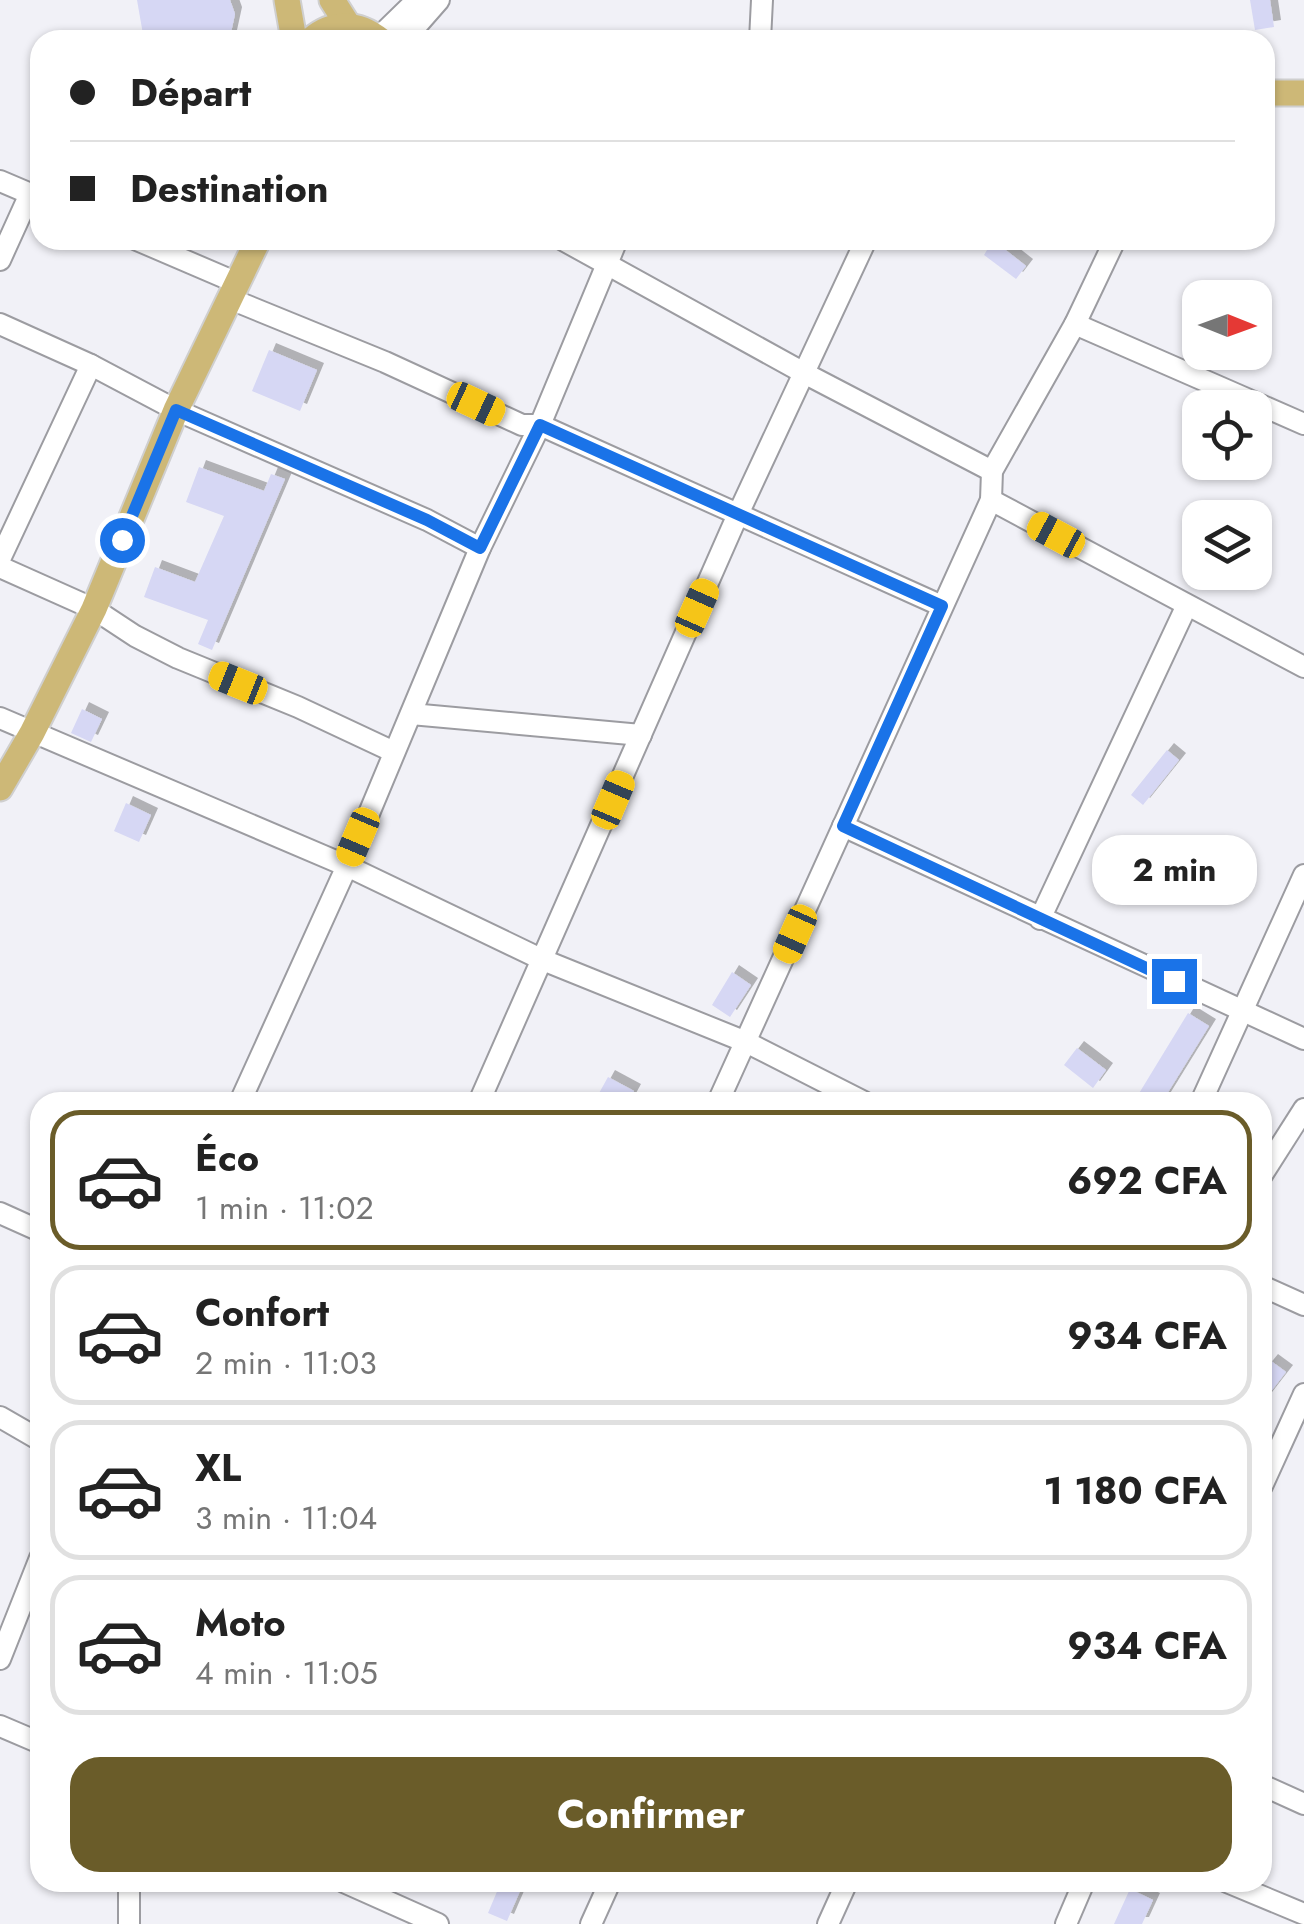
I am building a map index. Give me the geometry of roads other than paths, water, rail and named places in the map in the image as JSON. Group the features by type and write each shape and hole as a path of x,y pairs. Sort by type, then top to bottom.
{"main road":[{"path":"287,0 292,30"},
{"path":"332,0 348,26"},
{"path":"325,30 348,26 360,30"},
{"path":"1275,93 1304,93"},
{"path":"0,788 94,609 176,410 253,250"}],"street":[{"path":"394,30 417,0"},
{"path":"399,30 438,0"},
{"path":"760,30 762,0"},
{"path":"0,181 30,194"},
{"path":"0,260 30,205"},
{"path":"156,250 232,290 522,424 540,425 942,606"},
{"path":"581,250 992,471"},
{"path":"244,1092 346,866 480,548 540,425 612,250"},
{"path":"484,1092 738,512 861,250"},
{"path":"723,1092 990,500 992,471 1075,324 1110,250"},
{"path":"0,324 176,410 427,520 480,548"},
{"path":"1075,324 1304,424"},
{"path":"90,366 0,563 94,609 178,658 394,752"},
{"path":"990,500 1304,667"},
{"path":"1040,918 1187,604"},
{"path":"411,714 641,736"},
{"path":"0,718 346,866 544,960 746,1042 844,1092"},
{"path":"843,826 1304,1039"},
{"path":"1204,1092 1304,875"},
{"path":"1272,1160 1304,1109"},
{"path":"0,1213 30,1226"},
{"path":"1272,1291 1304,1305"},
{"path":"1272,1464 1304,1394"},
{"path":"0,1418 30,1434"},
{"path":"0,1659 30,1583"},
{"path":"0,1726 30,1739"},
{"path":"1272,1790 1304,1804"},
{"path":"128,1892 129,1924"},
{"path":"378,1892 432,1923"},
{"path":"592,1924 606,1892"},
{"path":"828,1924 843,1892"},
{"path":"1066,1924 1080,1892"},
{"path":"1251,1892 1304,1914"}]}
